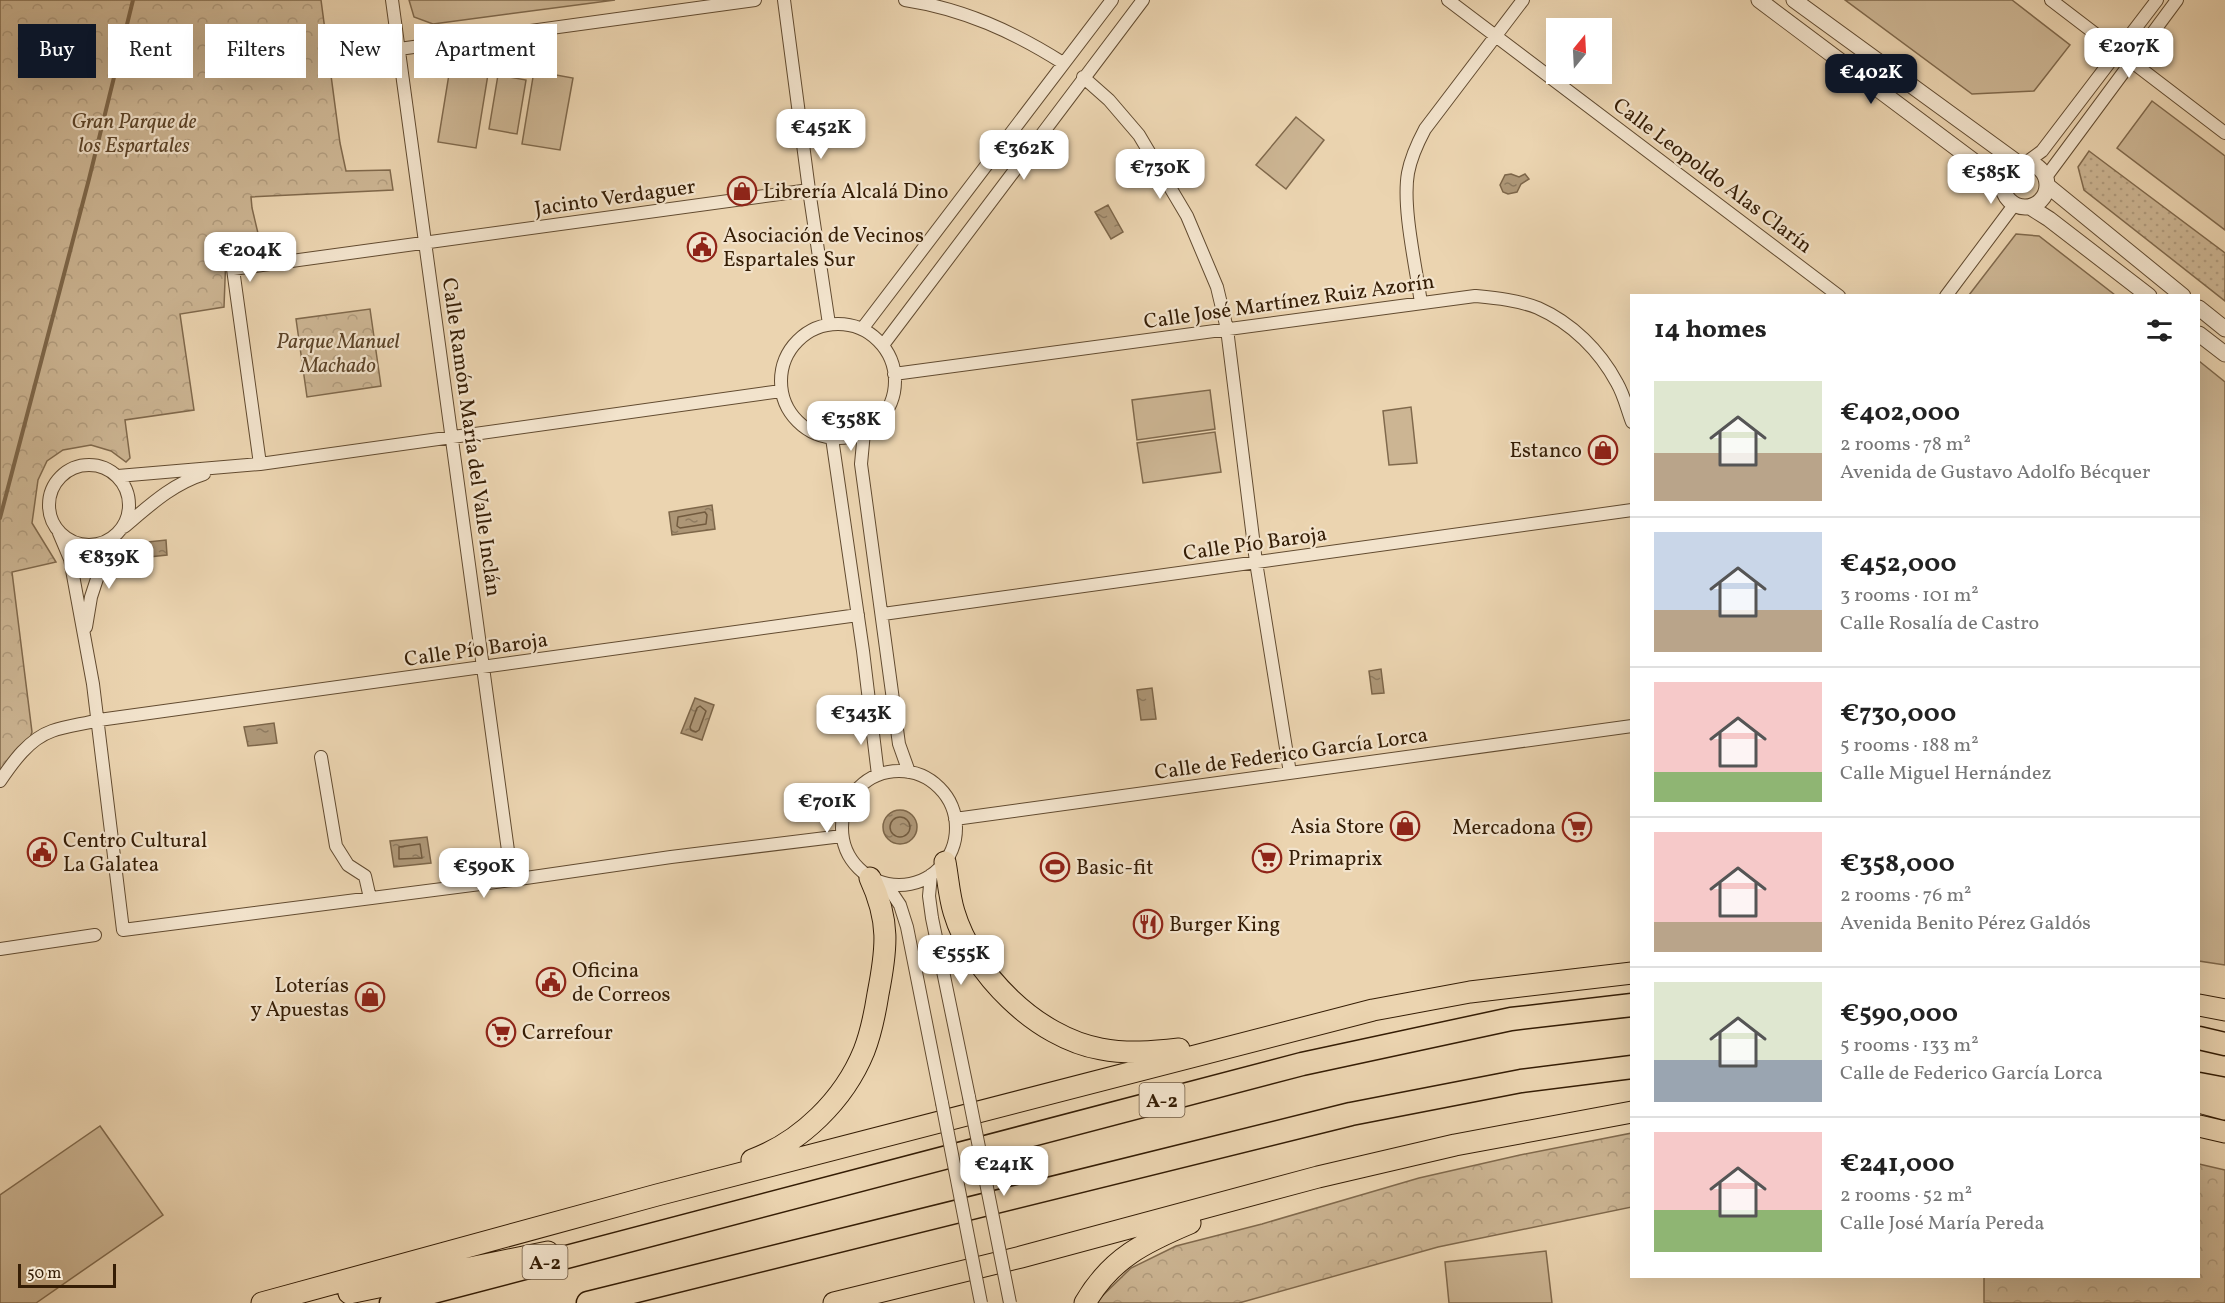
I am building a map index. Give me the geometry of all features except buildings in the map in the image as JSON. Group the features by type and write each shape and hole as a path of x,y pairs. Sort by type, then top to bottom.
{"highway":[{"path":"938,869 968,944 987,976 1023,1012 1057,1034 1100,1049 1147,1053 1187,1048 1340,1011 1373,1010"},
{"path":"657,1195 770,1153 799,1135 828,1107 848,1081 864,1052 874,1017 885,956 885,921 878,881"},
{"path":"262,1303 657,1195 1373,1010 1470,992 1630,973"},
{"name":"A-2","path":"391,1303 1302,1064 1511,1019 1630,1005"},
{"path":"2200,1005 2225,1010"},
{"path":"2200,1038 2225,1044"},
{"path":"588,1303 1351,1114 1521,1082 1630,1067"},
{"path":"2200,1084 2225,1089"},
{"path":"2200,1102 2225,1109"},
{"path":"834,1303 1022,1257 1318,1177 1455,1144 1630,1112"},
{"path":"2200,1126 2225,1132"},
{"path":"1085,1303 1114,1264 1150,1239 1200,1218 1318,1177"},
{"path":"298,1303 698,1221"}],"street":[{"name":"Calle Ramón María del Valle Inclán","path":"392,0 395,24"},
{"path":"402,49 755,0"},
{"path":"784,0 809,190 830,324"},
{"path":"905,0 936,5 993,24 1037,46 1063,63"},
{"path":"862,329 1112,0"},
{"path":"883,345 1143,0"},
{"name":"Calle Leopoldo Alas Clarín","path":"1448,0 1836,294"},
{"path":"1421,303 1407,203 1408,174 1414,148 1425,129 1523,0"},
{"path":"1759,0 1979,165 2002,184 2007,199 2049,219 2146,294"},
{"path":"1794,0 2022,163 2036,165 2047,181 2181,294"},
{"path":"2051,0 2225,133"},
{"path":"2002,184 2006,171 2042,151 2157,0"},
{"path":"1948,294 2022,206 2042,199 2047,181 2177,0"},
{"name":"Calle Ramón María del Valle Inclán","path":"402,71 512,880"},
{"path":"1083,78 1109,100 1139,135 1186,216 1217,287 1227,329 1256,562 1290,773"},
{"name":"Jacinto Verdaguer","path":"260,465 233,269 809,190"},
{"name":"Calle José Martínez Ruiz Azorín","path":"894,374 1475,296 1507,300 1538,309 1577,332 1599,354 1618,384 1630,417"},
{"path":"2200,309 2225,329"},
{"path":"830,324 849,325 862,329 883,345 888,354 894,374 893,397 887,411 864,432 849,437 832,438 817,434 806,428 792,415 785,404 782,391 782,370 787,355 798,340 813,330 830,324"},
{"path":"2200,335 2225,354"},
{"path":"117,476 260,465 782,391"},
{"path":"864,432 861,464 883,614 897,733 909,772"},
{"path":"832,438 858,615 878,775"},
{"path":"122,528 130,507 124,485 117,476 107,469 83,464 70,468 60,476 49,498 48,510 52,523 71,541 84,545 98,544 110,539 160,497 188,479 231,466"},
{"name":"Calle Pío Baroja","path":"883,614 1630,510"},
{"path":"60,533 70,559 99,720 123,930 842,836"},
{"path":"84,634 91,597 110,539"},
{"name":"Calle Pío Baroja","path":"0,781 20,755 37,739 51,731 99,720 858,615"},
{"name":"Calle de Federico García Lorca","path":"955,819 1630,726"},
{"path":"321,757 336,846 348,864 365,876 370,898"},
{"path":"981,1303 907,927 900,905 878,881 856,867 849,857 842,836 842,817 849,799 861,785 878,775 893,771 909,772 926,778 940,789 950,803 955,819 954,843 938,869 929,896 1010,1303"},
{"path":"878,881 901,885 914,883 938,869"},
{"path":"0,949 95,936"}],"green space":[{"name":"Gran Parque de los Espartales","path":"0,0 321,0 324,24 318,24 318,78 331,78 346,171 390,170 393,190 251,197 262,250 226,254 224,307 180,314 194,410 125,420 130,458 126,462 111,451 91,445 63,450 47,461 38,480 32,523 56,562 12,572 32,732 29,741 0,772"},
{"path":"409,0 615,0 433,24 414,17"},
{"path":"1845,0 2012,0 2070,45 2034,91 1972,94"},
{"path":"557,75 573,78 560,150 522,144 533,78 557,78"},
{"path":"448,78 487,78 476,148 438,142"},
{"path":"498,78 526,80 517,134 489,129"},
{"path":"2152,101 2225,156 2225,230 2117,148"},
{"path":"1296,117 1324,140 1286,189 1256,165"},
{"path":"2089,151 2225,253 2225,301 2084,190 2078,167"},
{"path":"2016,234 2039,236 2114,294 1970,294"},
{"name":"Parque Manuel Machado","path":"370,309 381,386 307,397 296,319"},
{"path":"2200,362 2225,382 2225,965 2200,961"},
{"path":"1210,390 1215,429 1137,440 1132,400"},
{"path":"1411,407 1417,463 1389,465 1383,411"},
{"path":"1215,432 1221,472 1143,483 1137,443"},
{"path":"100,1126 163,1215 36,1303 0,1303 0,1195"},
{"path":"1630,1133 1630,1207 1438,1247 1239,1303 1095,1303 1131,1268 1176,1246 1262,1224 1419,1178"},
{"path":"2200,1164 2225,1170 2225,1303 1984,1303 1984,1278 2200,1278"},
{"path":"1546,1251 1552,1303 1449,1303 1445,1262"}],"water":[{"path":"1511,174 1519,177 1525,174 1529,179 1521,184 1517,192 1508,194 1503,192 1500,185 1505,175"},
{"path":"1108,205 1123,232 1111,239 1095,212"},
{"path":"712,505 715,529 672,535 669,512"},
{"path":"166,540 167,555 140,558 139,543"},
{"path":"1381,669 1384,693 1372,694 1369,671"},
{"path":"1152,688 1156,719 1141,720 1137,690"},
{"path":"695,698 714,705 702,740 681,733"},
{"path":"274,723 277,743 248,746 244,727"},
{"path":"900,810 912,815 917,827 912,839 900,844 888,839 883,827 888,815"},
{"path":"427,837 431,863 394,867 390,841"}],"waterway":[{"path":"0,518 89,179 133,0"}],"place":[{"name":"Librería Alcalá Dino","path":"742,191"},
{"name":"Asociación de Vecinos Espartales Sur","path":"702,247"},
{"name":"Estanco","path":"1603,450"},
{"name":"Asia Store","path":"1405,826"},
{"name":"Mercadona","path":"1577,827"},
{"name":"Centro Cultural La Galatea","path":"42,852"},
{"name":"Primaprix","path":"1267,858"},
{"name":"Basic-fit","path":"1055,867"},
{"name":"Burger King","path":"1148,924"},
{"name":"Oficina de Correos","path":"551,982"},
{"name":"Loterías y Apuestas","path":"370,997"},
{"name":"Carrefour","path":"501,1032"}]}
